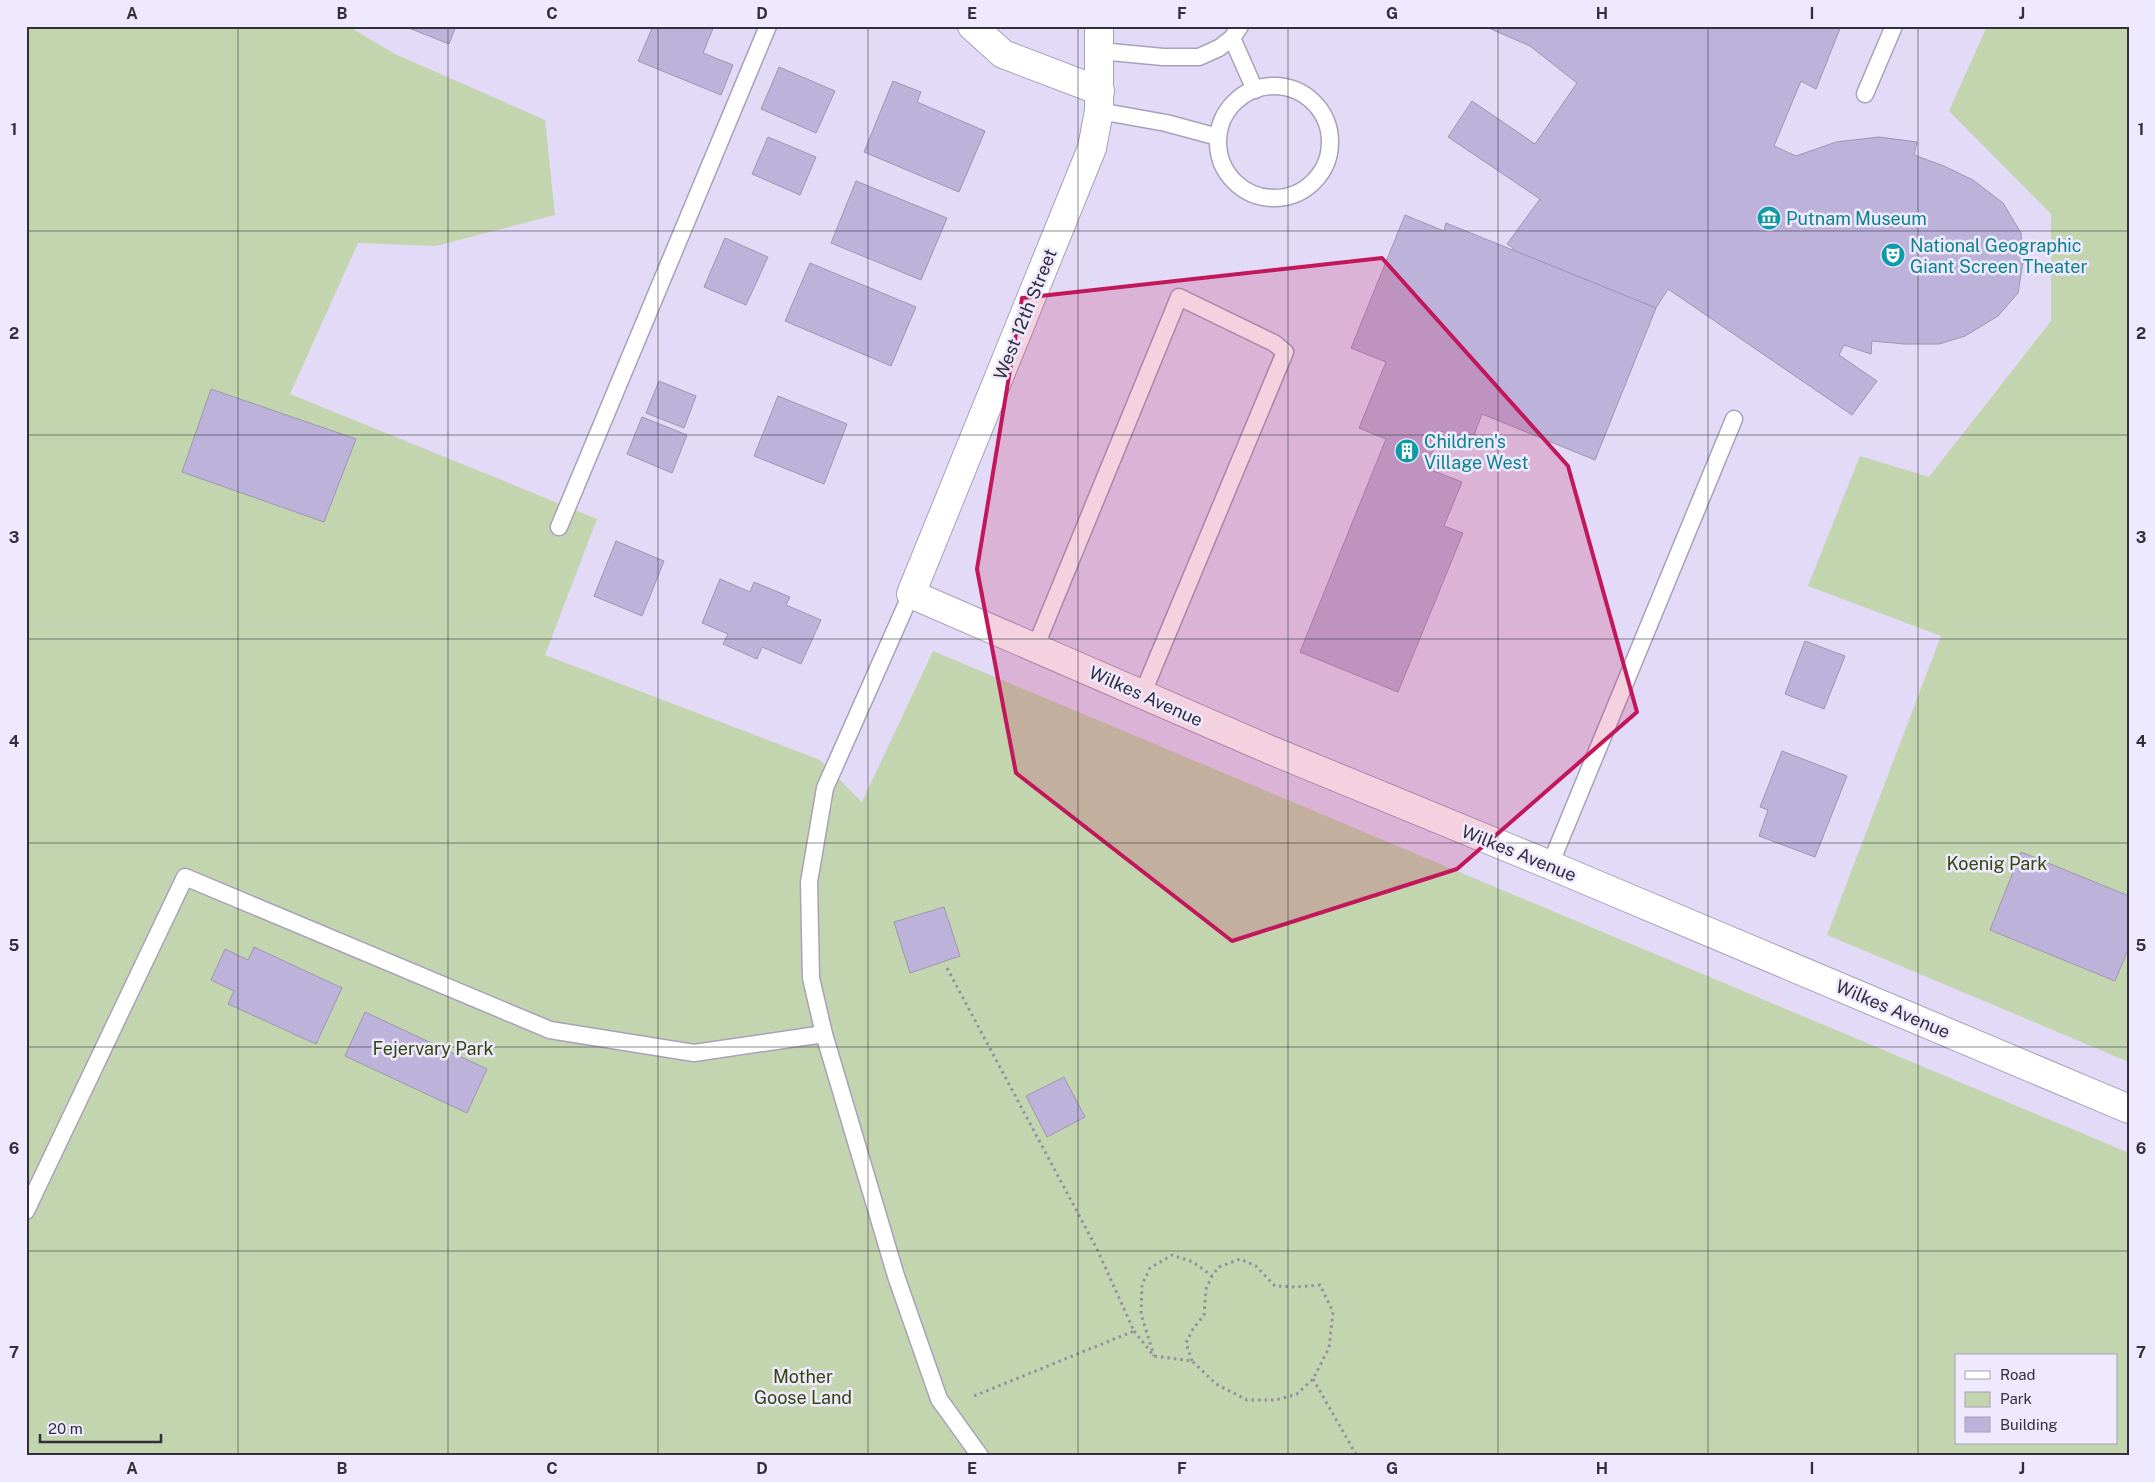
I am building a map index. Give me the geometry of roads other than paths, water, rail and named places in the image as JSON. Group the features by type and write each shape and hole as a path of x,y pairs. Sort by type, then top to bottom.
{"street":[{"path":"972,26 1003,54 1100,101"},
{"name":"West 12th Street","path":"911,594 1092,148 1100,101 1100,38"},
{"name":"Wilkes Avenue","path":"911,594 1268,749 1550,865 2129,1109"}],"lane":[{"path":"559,527 768,26"},
{"path":"1865,94 1894,26"},
{"path":"1100,38 1163,56 1199,57 1219,48 1236,32 1255,90"},
{"path":"1281,86 1300,91 1315,102 1325,118 1330,136 1329,155 1321,172 1308,186 1292,196 1273,198 1255,195 1239,186 1227,173 1220,155 1218,137 1222,120 1232,105 1246,93 1255,90 1264,87 1281,86"},
{"path":"1100,101 1166,123 1218,137"},
{"path":"1035,648 1179,297 1274,343 1284,352 1142,695"},
{"path":"1550,865 1734,419"},
{"path":"911,594 825,788 809,882 812,978 824,1034 896,1276 939,1399 980,1456"},
{"path":"26,1210 185,877 550,1030 694,1053 824,1034"}],"place":[{"name":"Putnam Museum","path":"1769,218"},
{"name":"National Geographic Giant Screen Theater","path":"1893,255"},
{"name":"Children's Village West","path":"1407,451"}],"park label":[{"name":"Koenig Park","path":"1997,863"},
{"name":"Fejervary Park","path":"433,1048"},
{"name":"Mother Goose Land","path":"803,1386"}]}
